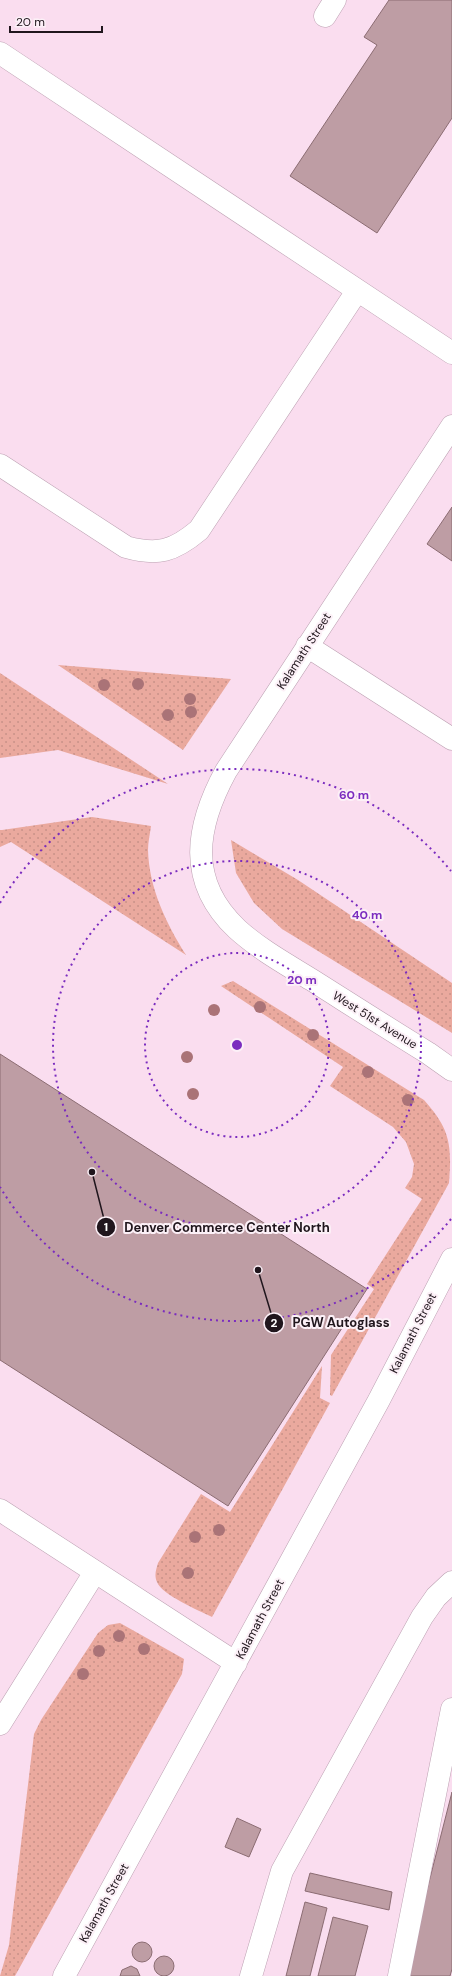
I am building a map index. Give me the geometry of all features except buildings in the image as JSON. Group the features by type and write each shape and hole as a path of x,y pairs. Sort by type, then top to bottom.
{"street":[{"path":"0,53 452,353"},
{"path":"0,465 126,547 146,552 165,551 183,544 199,530 357,290"},
{"name":"Kalamath Street","path":"209,891 203,873 200,852 202,828 215,791 226,771 307,646 452,426"},
{"path":"307,646 452,739"},
{"name":"West 51st Avenue","path":"209,891 221,910 236,928 253,943 428,1053 452,1070"},
{"name":"Kalamath Street","path":"64,1976 379,1400 452,1258"},
{"path":"0,1510 236,1663"},
{"path":"0,1724 95,1572"},
{"path":"251,1976 282,1871 422,1618 436,1597 452,1582"},
{"path":"399,1976 451,1715"}],"shaded area":[{"path":"58,665 231,679 183,750"},
{"path":"0,673 168,784 58,750 0,758"},
{"path":"92,817 151,826 148,850 149,864 155,891 165,918 186,955 11,842 0,847 0,830"},
{"path":"231,840 298,880 452,983 452,1033 282,929 254,903 236,873"},
{"path":"233,981 424,1100 433,1110 444,1129 447,1138 450,1158 449,1183 332,1396 330,1395 331,1355 374,1289 367,1284 422,1199 405,1188 412,1177 414,1164 406,1142 393,1127 330,1086 343,1067 221,986"},
{"path":"322,1366 320,1398 330,1403 212,1617 173,1597 160,1587 157,1582 155,1575 158,1563 201,1494 230,1512"},
{"path":"120,1623 184,1659 182,1674 15,1976 0,1976 9,1945 34,1734 41,1720 98,1633 108,1625"}],"place":[{"name":"Denver Commerce Center North","path":"92,1172"},
{"name":"PGW Autoglass","path":"258,1270"}]}
